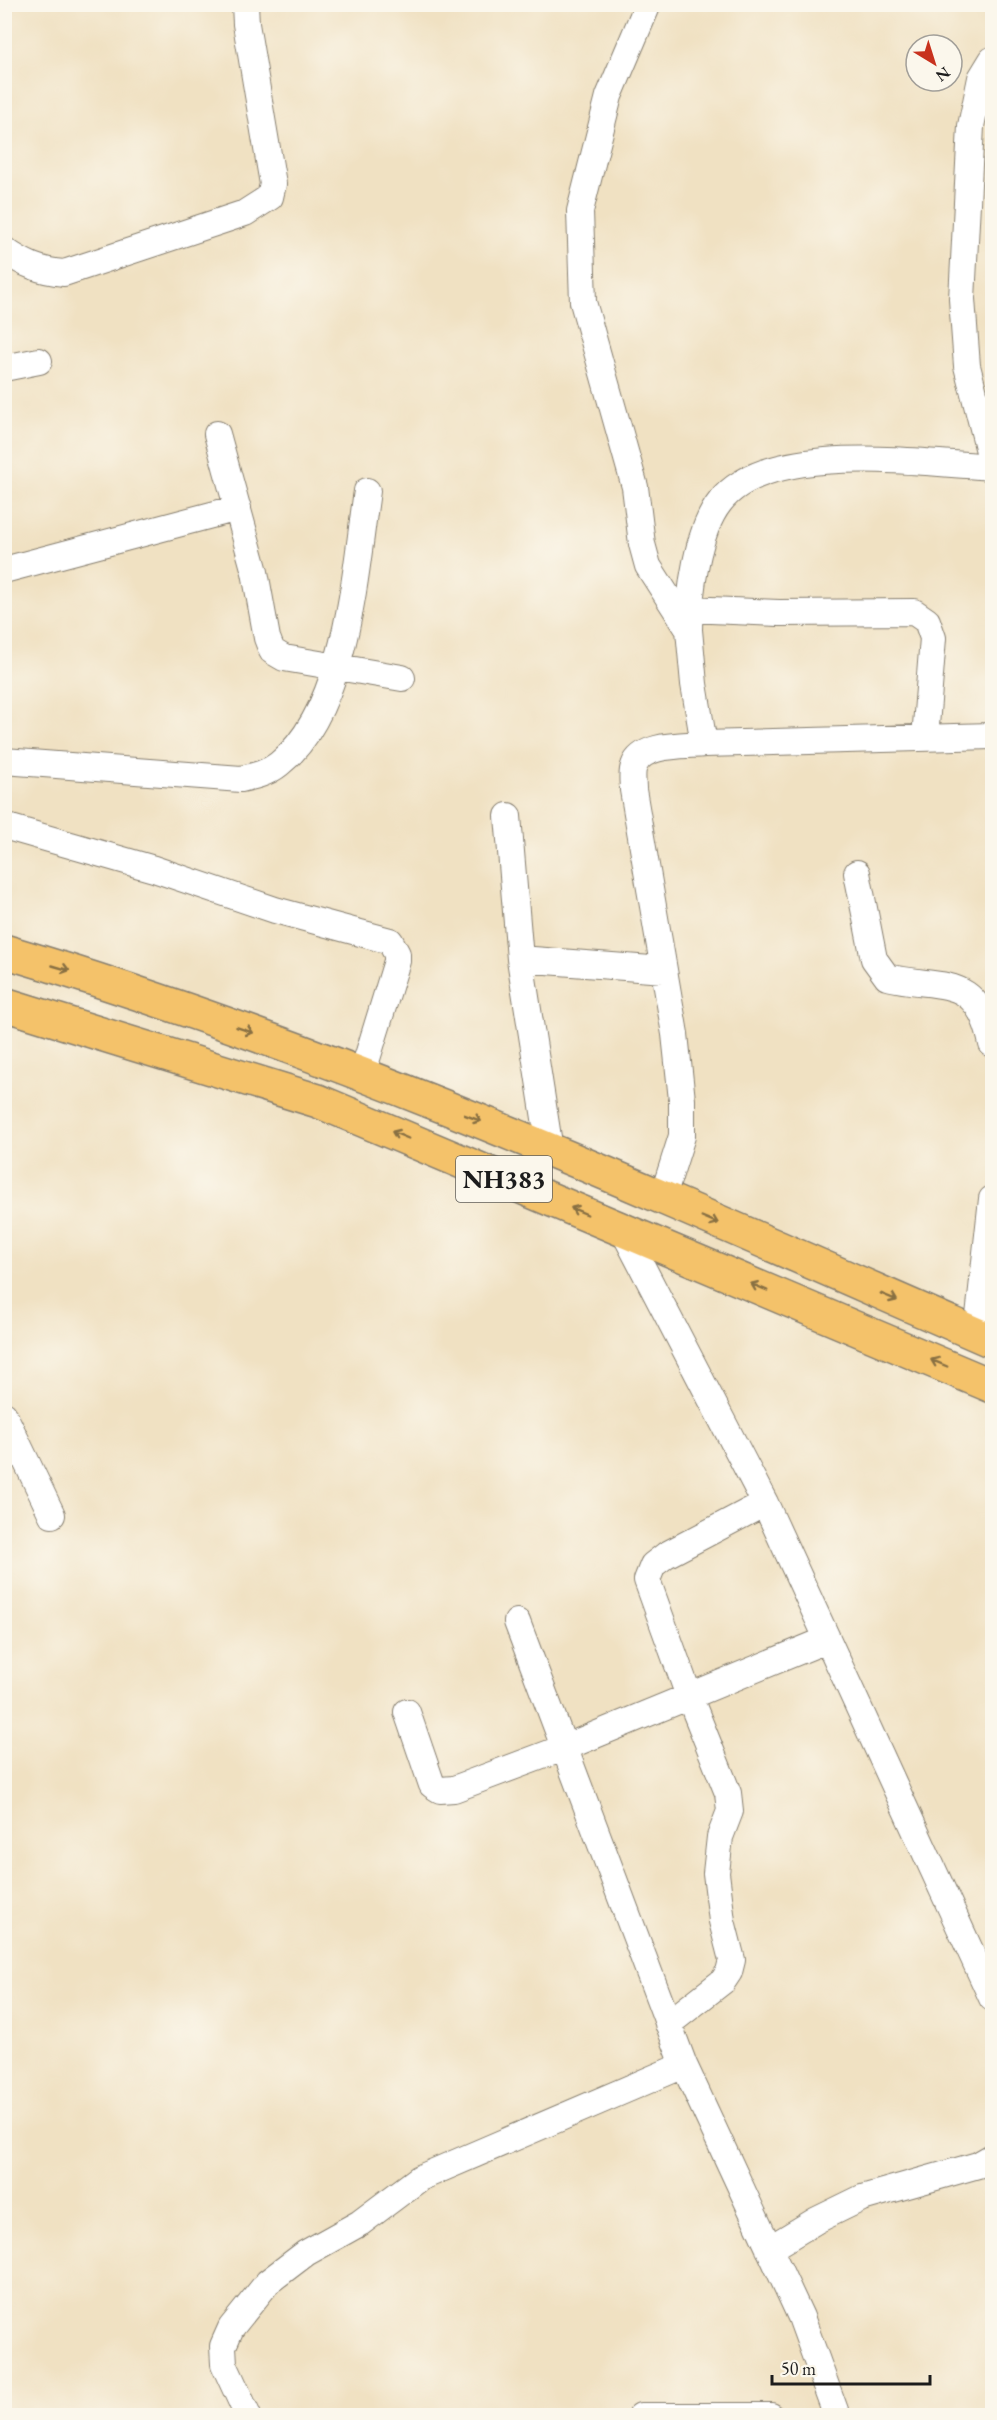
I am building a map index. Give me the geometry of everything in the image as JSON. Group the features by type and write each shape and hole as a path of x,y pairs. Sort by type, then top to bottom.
{"highway":[{"name":"NH383","path":"4,951 109,982 362,1075 550,1150 985,1337"},
{"name":"NH383","path":"4,1004 318,1101 993,1386"}],"street":[{"path":"4,250 22,262 44,271 64,273 245,213 270,197 273,184 247,35 245,4"},
{"path":"648,4 609,96 580,210 583,302 635,487 642,544 648,566 689,620"},
{"path":"704,744 694,684 689,620 694,574 708,525 719,502 749,477 775,467 851,459 993,465 967,366 962,300 971,126 981,78 993,60"},
{"path":"4,368 39,361"},
{"path":"217,434 238,508 272,651 284,658 402,678"},
{"path":"4,761 241,779 260,775 279,764 294,749 322,708 337,667 367,491"},
{"path":"4,570 238,508"},
{"path":"689,620 779,613 914,612 927,621 933,638 925,738"},
{"path":"663,1199 682,1136 682,1100 675,1034 633,790 633,768 638,758 650,750 704,744 993,736"},
{"path":"508,816 520,959 550,1150"},
{"path":"4,826 154,869 275,910 390,942 397,954 397,961 362,1075"},
{"path":"857,873 874,959 887,977 952,986 964,992 978,1007 993,1044"},
{"path":"520,959 664,970"},
{"path":"985,1337 993,1199"},
{"path":"623,1230 765,1503 826,1640 993,1998"},
{"path":"4,1415 52,1515"},
{"path":"668,2024 723,1981 729,1972 732,1960 722,1921 716,1873 720,1837 730,1811 728,1793 689,1696 647,1580 653,1564 765,1503"},
{"path":"517,1622 684,2065 801,2318 837,2415"},
{"path":"407,1712 432,1785 440,1790 454,1789 566,1747 826,1640"},
{"path":"248,2415 224,2364 223,2346 231,2328 268,2282 306,2253 360,2223 420,2178 684,2065"},
{"path":"769,2249 817,2220 862,2198 978,2165 993,2157"},
{"path":"641,2415 771,2415"}]}
